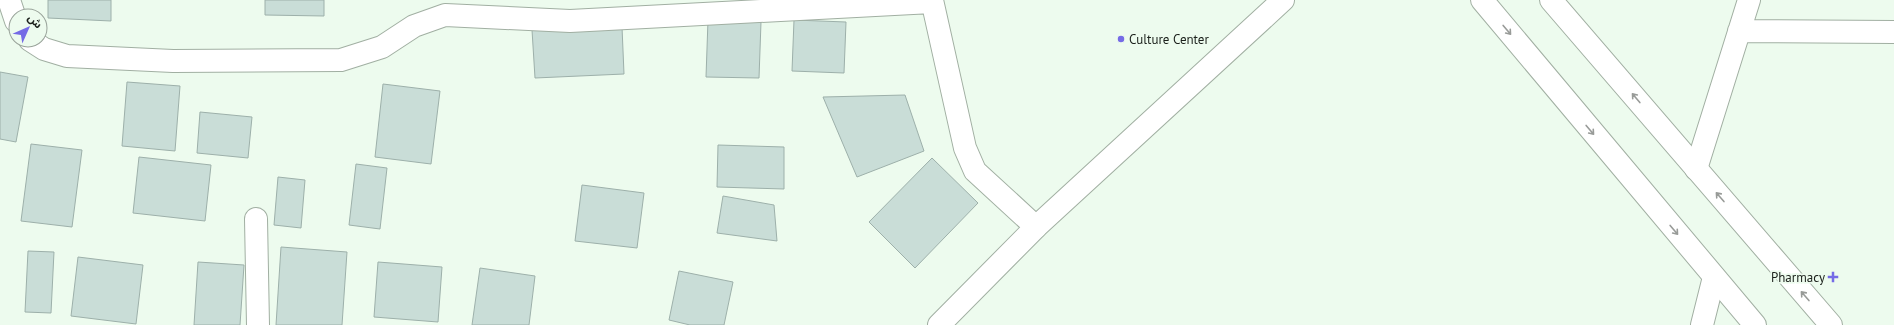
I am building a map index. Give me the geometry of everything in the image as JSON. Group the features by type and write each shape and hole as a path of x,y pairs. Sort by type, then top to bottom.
{"street":[{"path":"940,325 1036,227 1283,0"},
{"path":"1482,0 1755,325"},
{"path":"1551,0 1831,325"},
{"path":"1696,169 1749,0"},
{"path":"42,48 67,56 173,61 341,60 382,47 414,26 445,16 570,21 932,1 964,148 975,171 1036,227"},
{"path":"1739,31 1894,32"},
{"path":"256,219 258,325"},
{"path":"1702,325 1714,277"}],"building":[{"path":"48,0 111,0 111,21 48,18"},
{"path":"265,0 324,0 324,16 265,15"},
{"path":"708,20 761,22 759,78 706,77"},
{"path":"794,20 846,22 844,73 792,71"},
{"path":"622,27 624,74 535,78 532,30"},
{"path":"0,72 28,77 16,142 0,139"},
{"path":"127,82 180,86 175,151 122,146"},
{"path":"383,84 440,91 431,164 375,157"},
{"path":"905,95 924,151 857,177 823,97"},
{"path":"200,112 252,117 248,158 197,153"},
{"path":"31,144 82,150 72,227 21,221"},
{"path":"718,145 784,147 784,189 717,187"},
{"path":"139,157 211,165 205,221 133,213"},
{"path":"932,158 978,203 915,268 869,222"},
{"path":"356,164 387,168 380,229 349,225"},
{"path":"278,177 305,180 301,228 274,225"},
{"path":"582,185 644,193 637,248 575,241"},
{"path":"723,196 774,205 777,241 717,233"},
{"path":"281,247 347,252 342,325 276,325"},
{"path":"28,251 54,252 51,313 25,312"},
{"path":"78,257 143,265 136,324 71,316"},
{"path":"198,262 244,265 240,325 194,325"},
{"path":"378,262 442,267 438,322 374,317"},
{"path":"480,268 535,276 529,325 472,325"},
{"path":"679,271 733,282 724,325 690,325 669,320"}],"place":[{"name":"Culture Center","path":"1121,39"},
{"name":"Pharmacy","path":"1833,277"}]}
